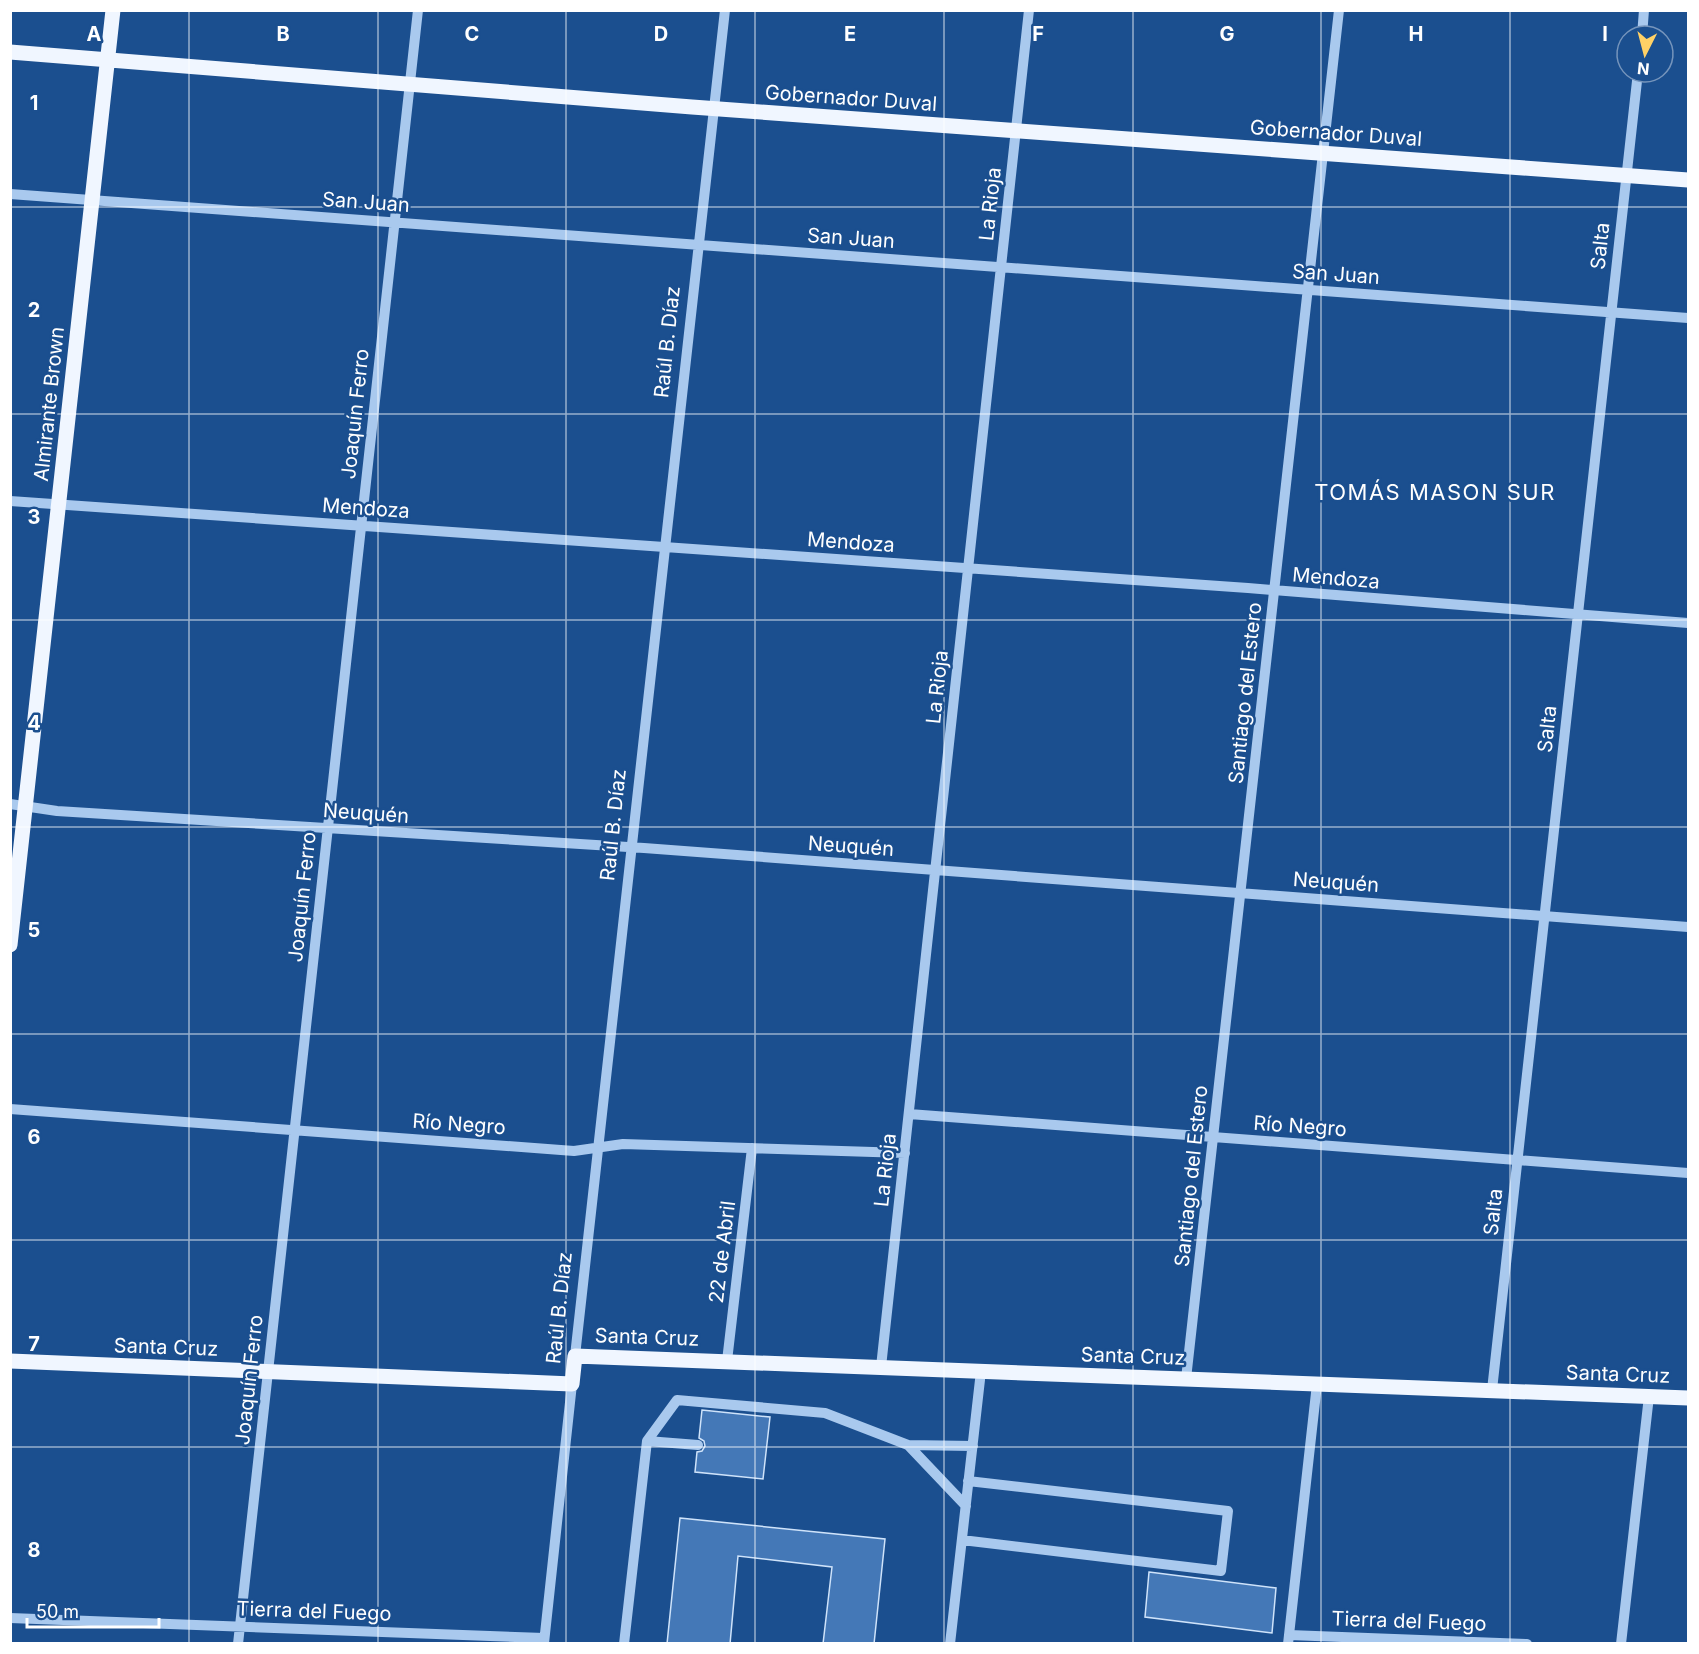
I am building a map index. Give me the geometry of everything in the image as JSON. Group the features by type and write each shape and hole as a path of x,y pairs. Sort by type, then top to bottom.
{"main road":[{"name":"Almirante Brown","path":"10,945 18,806 59,504 113,10"},
{"name":"Gobernador Duval","path":"10,52 714,109 1689,180"},
{"name":"Santa Cruz","path":"575,1356 1689,1398"},
{"name":"Raúl B. Díaz","path":"572,1384 575,1356"},
{"name":"Santa Cruz","path":"10,1361 572,1384"}],"street":[{"name":"Joaquín Ferro","path":"238,1644 418,10"},
{"name":"Raúl B. Díaz","path":"575,1356 725,10"},
{"name":"La Rioja","path":"881,1367 1029,10"},
{"name":"Santiago del Estero","path":"1186,1379 1339,10"},
{"name":"Salta","path":"1492,1390 1637,84"},
{"name":"San Juan","path":"10,194 1689,318"},
{"name":"Mendoza","path":"10,501 968,568 1689,623"},
{"name":"Neuquén","path":"18,806 57,811 936,870 1689,927"},
{"name":"Río Negro","path":"10,1109 574,1151 622,1144 905,1153"},
{"name":"Río Negro","path":"909,1114 1689,1173"},
{"name":"22 de Abril","path":"727,1361 752,1148"},
{"path":"950,1644 981,1371"},
{"name":"Raúl B. Díaz","path":"544,1641 572,1384"},
{"path":"1289,1639 1317,1384"},
{"path":"1621,1644 1649,1396"},
{"path":"624,1644 646,1441 677,1400 825,1413 909,1444 973,1446"},
{"path":"646,1441 698,1445"},
{"path":"909,1444 966,1506"},
{"path":"962,1540 1221,1571 1228,1512 969,1481"},
{"name":"Tierra del Fuego","path":"10,1618 544,1641"},
{"name":"Tierra del Fuego","path":"1289,1639 1527,1644"}],"building":[{"path":"702,1410 770,1417 763,1479 695,1472 697,1452 702,1451 705,1446 704,1441 699,1438"},
{"path":"680,1518 885,1539 874,1644 823,1644 832,1567 738,1556 730,1644 667,1644"},
{"path":"1149,1572 1276,1588 1272,1633 1145,1617"}],"district":[{"name":"TOMÁS MASON SUR","path":"1435,492"}]}
